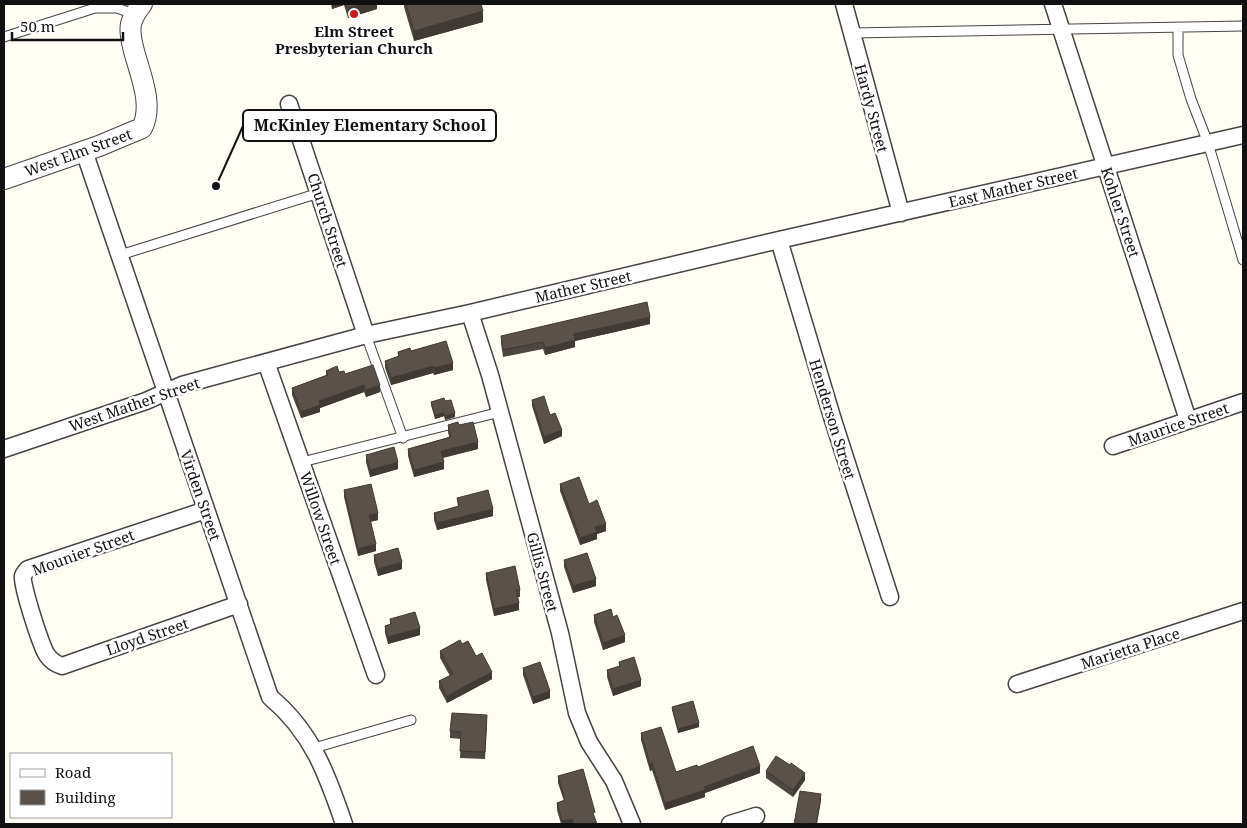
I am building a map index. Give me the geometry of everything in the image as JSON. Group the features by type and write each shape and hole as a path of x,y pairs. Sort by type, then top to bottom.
{"street":[{"name":"Hardy Street","path":"844,4 901,213"},
{"name":"Kohler Street","path":"1053,4 1188,420"},
{"name":"West Elm Street","path":"4,179 142,128 147,111 144,88 130,36 130,26 138,9"},
{"name":"Church Street","path":"289,104 366,335"},
{"name":"East Mather Street","path":"901,213 1243,135"},
{"name":"Virden Street","path":"84,151 270,697 286,710 305,733 314,748 329,781 344,824"},
{"name":"Mather Street","path":"266,362 366,335 470,313 901,213"},
{"name":"Henderson Street","path":"779,240 833,420 890,597"},
{"name":"Gillis Street","path":"470,313 483,349 560,633 577,714 589,742 614,781 632,824"},
{"name":"West Mather Street","path":"4,449 146,401 182,385 266,362"},
{"name":"Willow Street","path":"266,362 376,675"},
{"name":"Maurice Street","path":"1113,446 1243,402"},
{"name":"Mounier Street","path":"55,663 46,654 24,587 23,576 28,569 206,510"},
{"name":"Lloyd Street","path":"55,663 62,666 239,604"},
{"name":"Marietta Place","path":"1017,684 1243,611"},
{"path":"730,824 756,816"}],"lane":[{"path":"4,37 95,8 138,9"},
{"path":"852,33 1243,26"},
{"path":"1178,28 1178,55 1191,99 1208,143 1243,260"},
{"path":"120,255 319,193"},
{"path":"366,335 403,438"},
{"path":"302,462 500,412"},
{"path":"314,748 410,720"}],"building":[{"path":"346,4 361,4 348,8"},
{"path":"406,4 481,4 483,11 414,31"},
{"path":"647,302 650,317 574,334 575,340 545,348 543,342 503,350 501,336"},
{"path":"446,341 453,363 434,368 433,366 391,378 385,361 399,356 398,352 410,348 411,351"},
{"path":"373,365 380,385 366,390 364,385 319,401 320,405 301,412 292,388 328,375 326,371 337,366 339,372 344,371 345,374"},
{"path":"544,396 550,415 555,413 562,430 544,437 532,400"},
{"path":"444,398 445,401 451,400 455,413 445,416 444,413 435,415 431,402"},
{"path":"458,422 459,425 473,422 478,442 441,451 444,462 414,470 408,449 451,437 448,425"},
{"path":"394,447 398,462 370,470 366,455"},
{"path":"579,477 589,504 597,500 606,524 595,527 597,532 580,538 560,484"},
{"path":"371,484 378,513 369,515 376,544 358,549 344,490"},
{"path":"488,490 493,509 437,523 434,513 459,506 457,498"},
{"path":"398,548 402,562 378,569 374,555"},
{"path":"587,553 596,579 573,586 564,560"},
{"path":"515,566 520,590 516,590 519,603 494,609 486,573"},
{"path":"611,609 613,617 617,615 625,635 603,643 594,615"},
{"path":"415,612 420,628 388,637 385,626 391,624 390,619"},
{"path":"460,640 462,644 468,641 476,656 482,653 492,672 447,696 439,681 453,674 440,651"},
{"path":"634,657 641,680 613,689 607,670 620,666 619,662"},
{"path":"540,662 550,691 533,697 523,668"},
{"path":"693,701 699,723 678,729 672,707"},
{"path":"452,713 487,715 485,752 460,751 461,732 450,731"},
{"path":"661,727 676,772 697,765 698,767 753,746 760,766 704,787 705,790 665,803 652,763 650,764 641,733"},
{"path":"776,756 790,765 791,763 805,773 793,790 766,771"},
{"path":"583,769 597,824 574,824 572,819 562,821 557,803 565,800 558,776"},
{"path":"800,791 821,794 816,824 794,824"}],"place":[{"name":"Elm Street Presbyterian Church","path":"354,14"},
{"name":"McKinley Elementary School","path":"216,186"}]}
